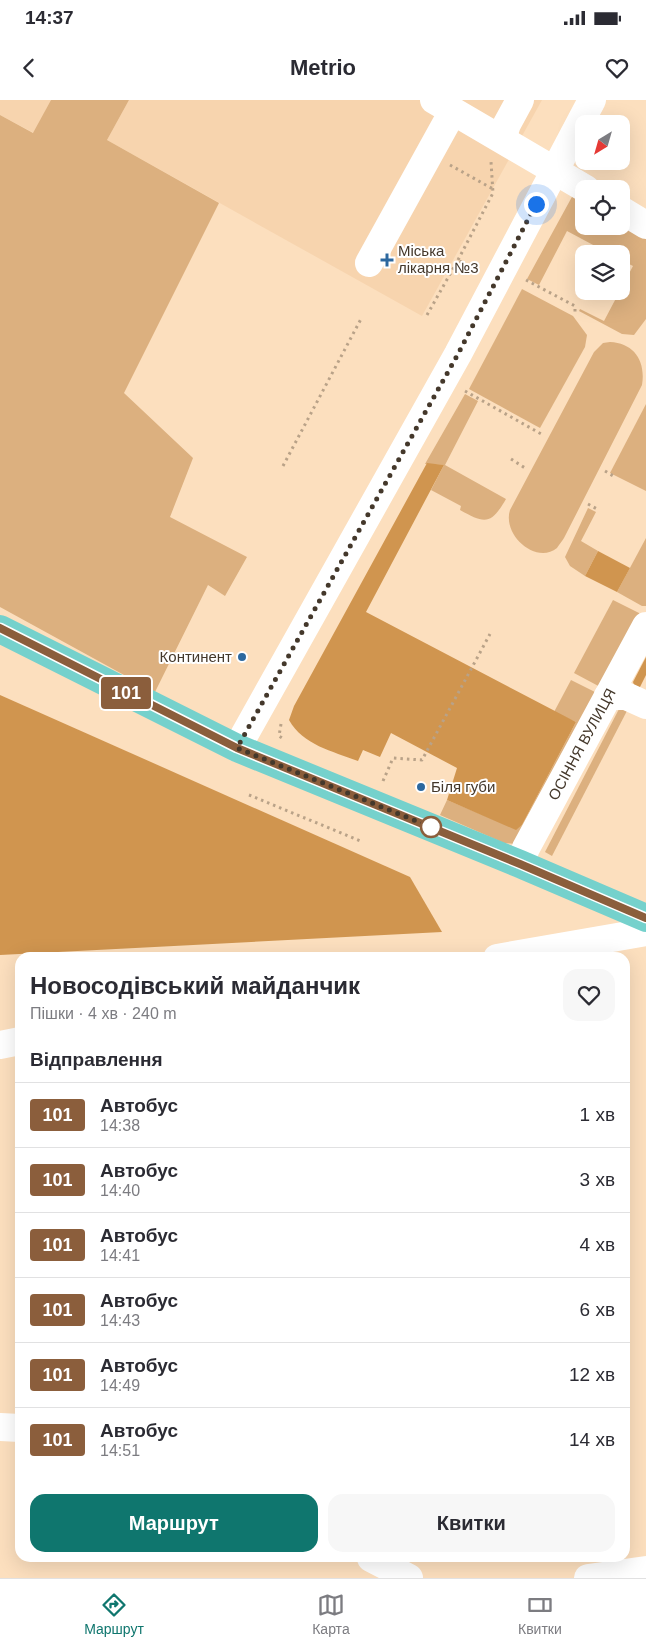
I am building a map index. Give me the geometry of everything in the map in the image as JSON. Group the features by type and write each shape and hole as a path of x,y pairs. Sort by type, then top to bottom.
{"main road":[{"path":"0,628 237,748 520,864 646,918"}],"street":[{"path":"502,139 507,124 520,100"},
{"path":"237,748 458,354 592,100"},
{"path":"369,263 430,153 444,106 575,182"},
{"path":"630,215 646,225"},
{"name":"ОСІННЯ ВУЛИЦЯ","path":"520,864 526,848 646,626"},
{"path":"608,696 626,696 646,705"},
{"path":"531,952 646,932"},
{"path":"0,1045 15,1042"},
{"path":"0,1427 15,1428"},
{"path":"379,1562 409,1578"},
{"path":"588,1578 646,1570"}],"path":[{"path":"427,315 458,260 493,190 491,160 502,139"},
{"path":"430,153 493,190"},
{"path":"458,260 480,274"},
{"path":"525,280 571,303 575,306 575,312"},
{"path":"283,466 362,317"},
{"path":"464,390 543,434"},
{"path":"511,460 526,468"},
{"path":"605,471 615,477"},
{"path":"588,504 599,510"},
{"path":"382,782 393,758 422,760 490,634"},
{"path":"249,795 363,842"}],"shaded area":[{"path":"0,100 51,100 34,133 0,115"},
{"path":"51,100 129,100 107,140 219,203 124,393 193,458 170,517 247,557 225,596 208,585 155,692 0,607 0,115 33,133"},
{"name":"Міська лікарня №3","path":"129,100 542,100 422,316 107,140"},
{"path":"573,195 575,195 575,235 630,235 630,222 646,231 646,319 634,335 622,334 579,311 580,309 604,321 615,300 630,300 630,272 633,266 630,264 630,245 593,245 567,231 539,285 527,279"},
{"path":"522,289 573,316 587,335 585,347 540,428 469,389"},
{"path":"610,342 626,346 636,355 642,368 642,385 564,538 557,548 549,552 540,553 531,550 523,545 511,529 509,520 510,510 594,352 603,343"},
{"path":"465,394 478,401 445,465 506,499 496,514 487,520 469,515 460,510 461,506 431,490 444,465 425,464"},
{"path":"646,404 646,491 610,473"},
{"path":"427,463 444,465 366,612 576,722 522,825 516,830 447,800 457,768 391,733 380,757 363,750 358,761 310,741 295,729 289,720 294,706"},
{"path":"588,508 596,512 581,541 598,551 585,576 570,566 565,557"},
{"path":"646,538 646,606 642,606 617,592"},
{"path":"598,551 630,568 617,592 585,576"},
{"path":"613,600 639,613 642,618 604,689 574,673"},
{"path":"646,657 646,675 637,693 633,682"},
{"path":"571,680 599,694 515,844 504,843 440,815 447,800 516,829 522,825 576,722 554,712"},
{"path":"0,695 410,877 442,932 58,952 15,952 15,954 0,955"},
{"path":"630,705 552,856 545,852 619,709"}],"bus line":[{"name":"101","path":"0,628 21,641 237,748 520,864 646,918"}],"place":[{"name":"Міська лікарня №3","path":"387,260"},
{"name":"Континент","path":"242,657"},
{"name":"Біля губи","path":"421,787"}],"route":[{"path":"431,827 237,748 458,354 536,204"}]}
